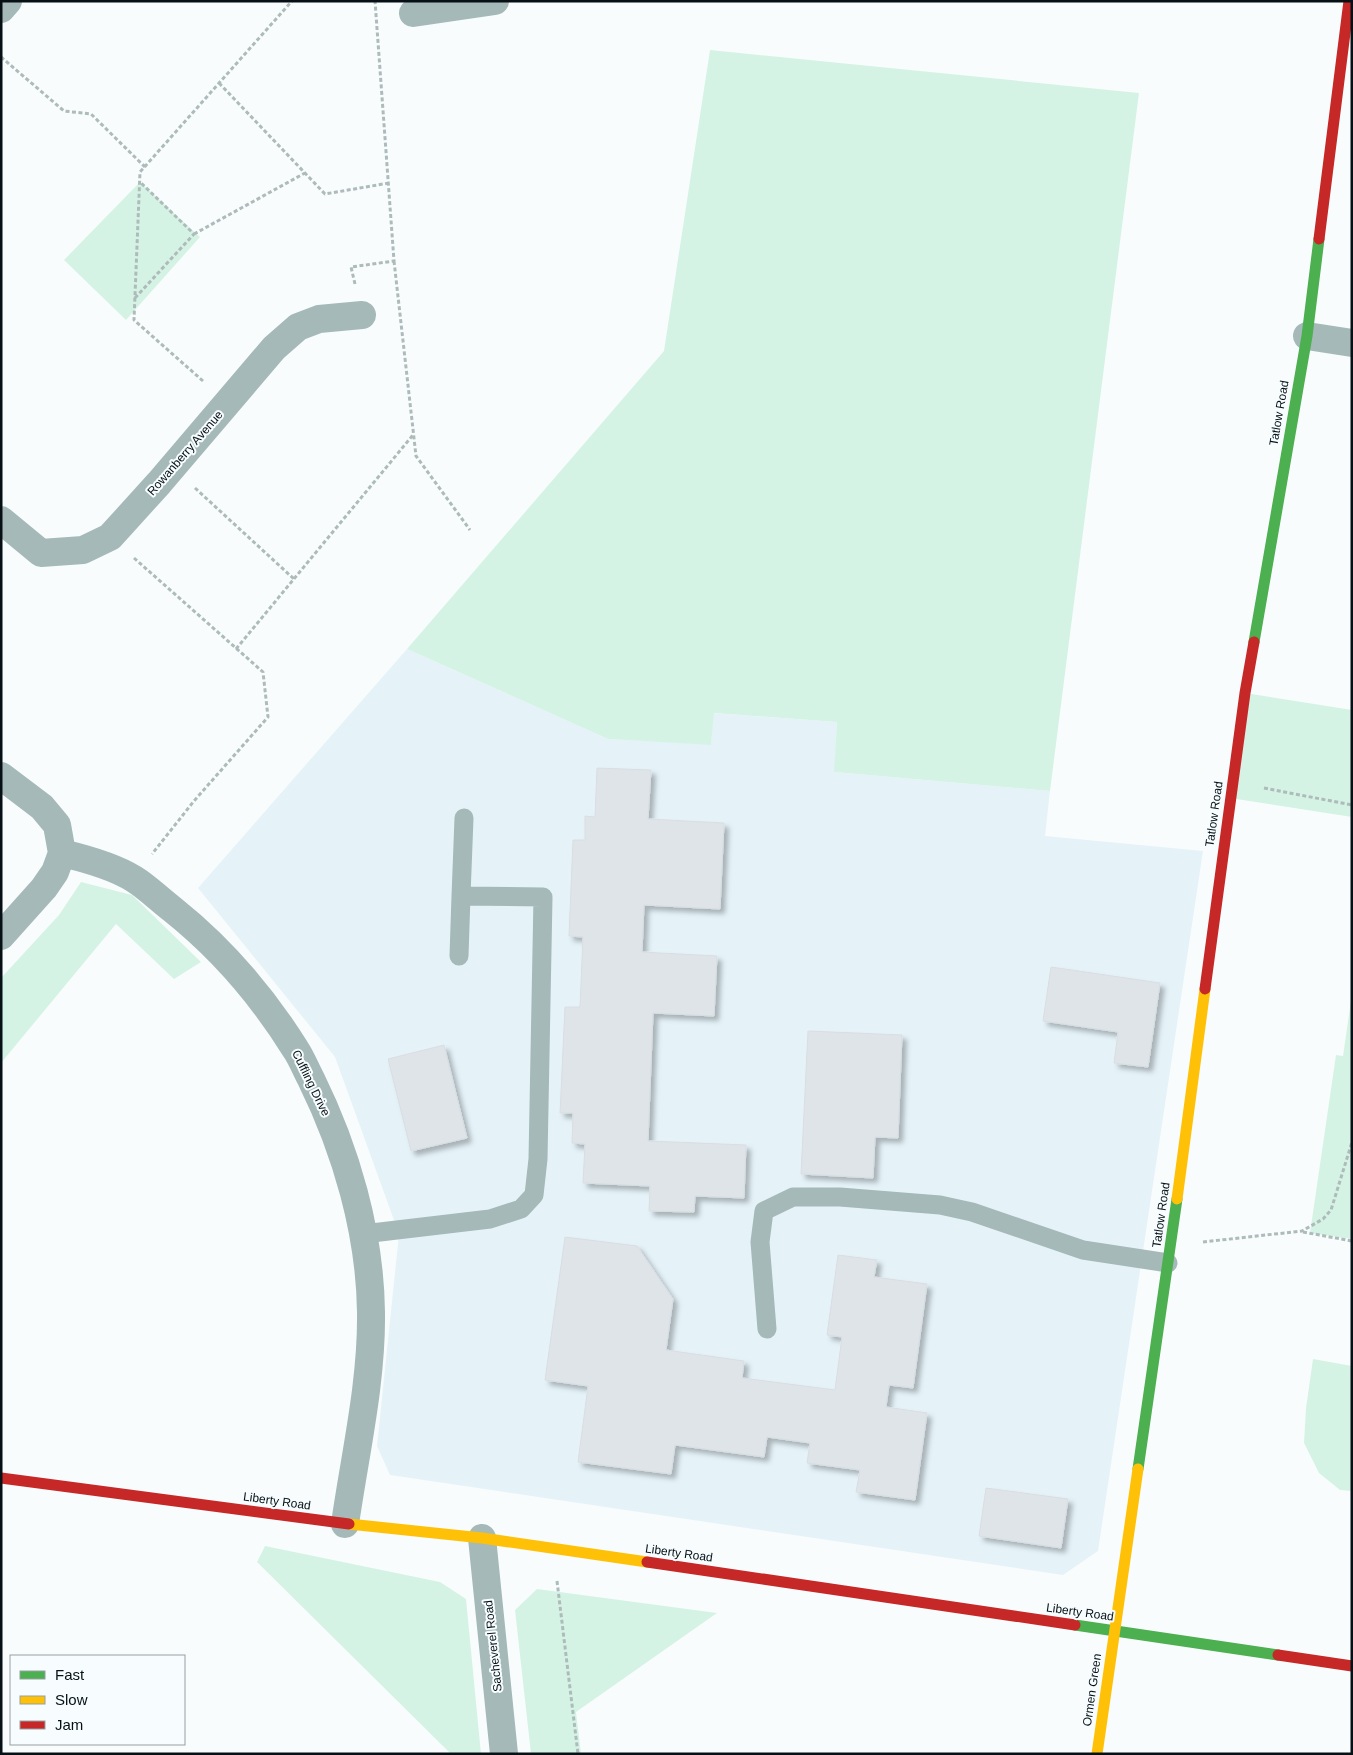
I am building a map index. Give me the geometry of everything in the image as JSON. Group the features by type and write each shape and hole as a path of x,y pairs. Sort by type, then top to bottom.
{"street":[{"path":"1,9 8,1"},
{"path":"413,13 496,1"},
{"name":"Tatlow Road","path":"1114,1631 1169,1257 1246,683 1307,336 1349,1"},
{"name":"Rowanberry Avenue","path":"1,520 41,553 83,550 110,537 173,468 274,348 298,327 319,319 362,315"},
{"path":"1307,336 1352,344"},
{"path":"1,776 42,807 57,825 62,853 55,872 44,888 1,936"},
{"name":"Cuffling Drive","path":"62,853 87,859 133,878 188,922 226,958 262,1000 297,1051 324,1106 343,1158 362,1234 368,1271 371,1312 369,1364 345,1524"},
{"name":"Liberty Road","path":"1,1478 345,1524 482,1538 1352,1666"},
{"name":"Sacheverel Road","path":"482,1538 504,1754"},
{"name":"Ormen Green","path":"1097,1754 1114,1631"}],"lane":[{"path":"459,956 464,818"},
{"path":"362,1234 490,1218 521,1209 534,1195 538,1159 543,897 461,896"},
{"path":"767,1329 760,1242 764,1211 793,1197 840,1196 940,1205 972,1212 1083,1250 1169,1257"}],"path":[{"path":"229,403 134,320 140,172 292,1"},
{"path":"375,1 394,261 416,456 470,530"},
{"path":"1,57 64,111 91,114 145,166"},
{"path":"219,83 325,194 389,183"},
{"path":"134,299 194,234 305,173"},
{"path":"140,182 194,234"},
{"path":"362,315 351,267 394,261"},
{"path":"236,649 414,435"},
{"path":"173,468 294,579"},
{"path":"110,537 263,672 268,716 194,801 133,878"},
{"path":"1232,782 1352,805"},
{"path":"1302,1232 1323,1219 1331,1210 1352,1142"},
{"path":"1169,1257 1207,1241 1302,1232 1352,1241"},
{"path":"553,1548 578,1754"}],"shaded area":[{"path":"407,649 608,739 711,744 713,713 837,722 835,772 1050,791 1045,836 1203,851 1098,1551 1063,1575 390,1475 377,1446 399,1234 335,1057 198,888"}],"green space":[{"path":"710,50 1139,93 1050,791 834,772 837,722 714,713 711,745 608,739 407,649 664,351"},
{"path":"140,182 200,237 126,320 64,260"},
{"path":"1245,693 1352,710 1352,817 1230,798"},
{"path":"81,882 132,895 201,962 174,979 116,924 1,1063 1,978 59,915"},
{"path":"1352,994 1352,1239 1310,1233 1336,1055 1343,1056"},
{"path":"1313,1359 1352,1366 1352,1491 1340,1490 1319,1473 1304,1443 1306,1408"},
{"path":"265,1546 440,1582 466,1599 481,1754 451,1754 257,1562"},
{"path":"537,1589 717,1613 576,1712 581,1754 531,1754 515,1610"}],"building":[{"path":"597,768 651,770 648,819 724,823 720,909 644,905 642,952 717,956 714,1016 653,1013 648,1141 746,1145 744,1198 695,1196 694,1212 649,1211 650,1186 583,1183 585,1144 572,1143 573,1113 560,1113 565,1007 580,1007 583,937 569,936 573,840 585,840 585,816 595,817"},
{"path":"1051,967 1160,983 1148,1067 1114,1063 1118,1032 1043,1021"},
{"path":"808,1031 902,1035 898,1138 875,1137 873,1178 801,1174"},
{"path":"444,1045 467,1138 411,1151 388,1059"},
{"path":"565,1237 637,1246 673,1299 666,1350 744,1361 742,1378 835,1390 842,1337 827,1335 838,1255 877,1260 874,1277 927,1284 913,1388 889,1385 886,1407 927,1413 915,1500 856,1492 860,1470 807,1463 810,1443 767,1437 764,1457 675,1445 671,1474 578,1462 588,1386 545,1380"},
{"path":"986,1488 1068,1499 1061,1548 979,1536"}],"traffic: fast":[{"path":"1254,642 1307,336 1319,239"},
{"path":"1138,1469 1177,1199"},
{"path":"1075,1625 1278,1655"}],"traffic: slow":[{"path":"1177,1199 1205,989"},
{"path":"1097,1754 1138,1469"},
{"path":"349,1524 482,1538 647,1562"}],"traffic: jam":[{"path":"1319,239 1349,1"},
{"path":"1205,989 1245,693 1254,642"},
{"path":"1,1478 349,1524"},
{"path":"647,1562 1075,1625"},
{"path":"1278,1655 1352,1666"}]}
